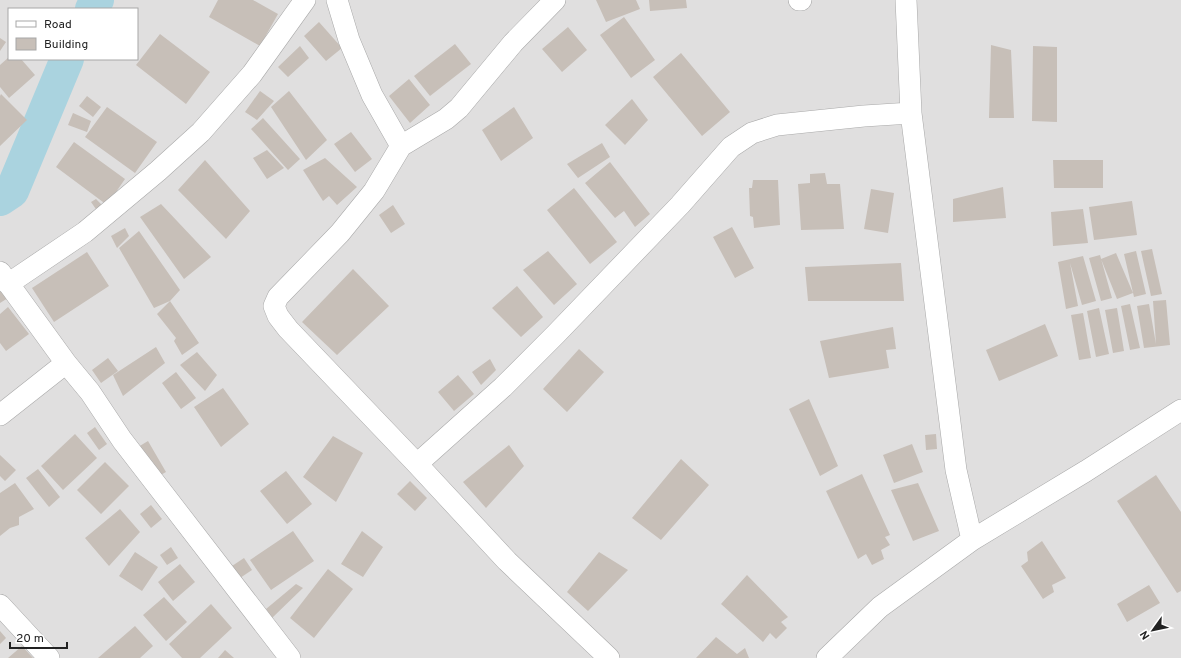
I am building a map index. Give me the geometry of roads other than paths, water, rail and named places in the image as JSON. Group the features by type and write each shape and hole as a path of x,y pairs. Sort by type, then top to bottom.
{"street":[{"path":"290,658 122,440 90,392 66,363 4,278 85,232 158,171 200,132 252,74 306,0"},
{"path":"338,0 349,40 372,95 401,146"},
{"path":"555,0 513,43 459,108 446,119 401,146 374,191 340,233 278,297 274,306 278,316 288,329 418,464 507,561 609,658"},
{"path":"906,0 910,113 956,470 972,540"},
{"path":"418,464 503,387 556,334 680,205 731,147 752,133 777,125 910,113"},
{"path":"0,415 66,363"},
{"path":"827,658 880,607 972,540 1086,471 1181,410"},
{"path":"0,605 49,658"}],"waterway":[{"path":"93,8 97,0"},
{"path":"0,199 12,191 67,60"}]}
